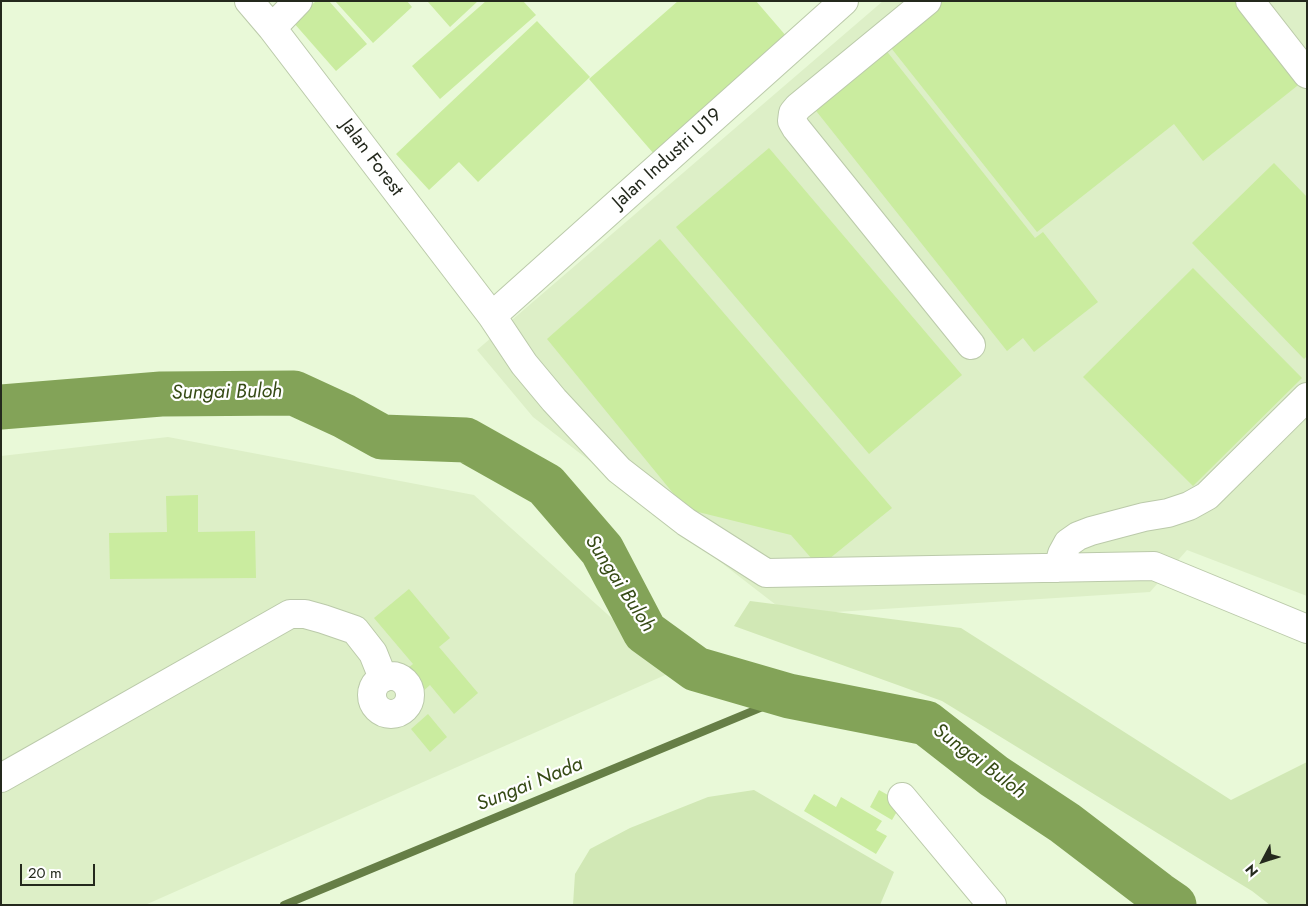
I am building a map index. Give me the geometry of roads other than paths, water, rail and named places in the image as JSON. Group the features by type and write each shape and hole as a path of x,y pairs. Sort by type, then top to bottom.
{"street":[{"name":"Jalan Forest","path":"249,1 272,28 492,316 524,364 554,400 619,470 686,522 766,573 1154,566 1307,629"},
{"path":"272,28 298,1"},
{"path":"927,1 798,106 793,113 792,121 971,345"},
{"path":"1250,1 1307,74"},
{"name":"Jalan Industri U19","path":"492,316 827,7"},
{"path":"1058,568 1068,543 1078,536 1091,531 1168,513 1189,506 1207,496 1307,397"},
{"path":"1,778 290,614 305,614 354,630 373,653 383,678"},
{"path":"902,797 992,905"}],"waterway":[{"name":"Sungai Buloh","path":"1,407 161,394 294,393 344,416 382,437 466,440 546,485 602,550 645,632 696,669 789,696 926,723 994,776 1065,823 1174,905"},
{"name":"Sungai Nada","path":"284,905 789,696"}]}
